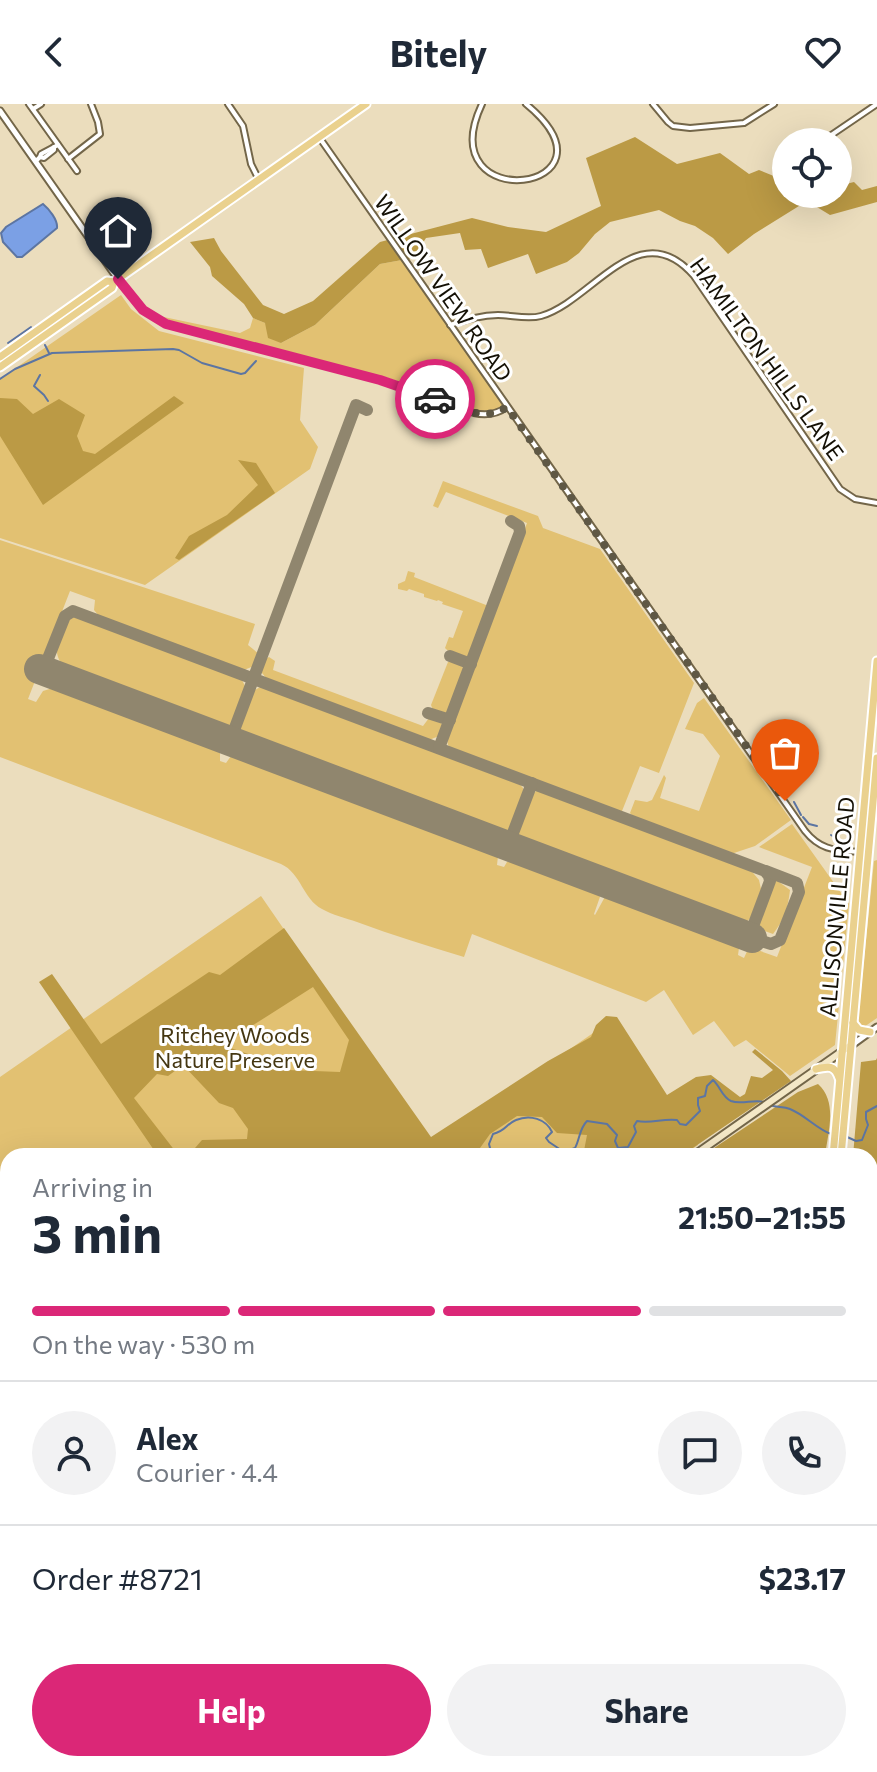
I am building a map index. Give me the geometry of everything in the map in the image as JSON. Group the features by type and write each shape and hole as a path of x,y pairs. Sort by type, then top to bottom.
{"main road":[{"path":"0,367 112,288 116,280 366,104"},
{"path":"0,357 107,281 116,280"},
{"name":"ALLISONVILLE ROAD","path":"837,1148 853,1023 877,661"},
{"name":"ALLISONVILLE ROAD","path":"840,1125 839,1080 877,758"},
{"path":"853,1023 859,1030 874,1029"},
{"path":"704,1148 851,1045"},
{"path":"816,1069 834,1068 839,1080"}],"street":[{"path":"29,104 56,146 77,171"},
{"path":"33,109 41,104"},
{"path":"68,159 100,134 91,104"},
{"path":"228,104 243,126 251,164 259,179"},
{"path":"482,104 472,134 477,159 492,174 523,180 549,171 557,155 549,128 526,104"},
{"path":"653,104 668,122 678,128 737,125 774,104"},
{"path":"842,128 877,104"},
{"path":"0,111 38,159 116,280 143,310 166,324 380,380 474,413 489,414 507,407"},
{"name":"WILLOW VIEW ROAD","path":"319,137 811,839 831,849 864,852"},
{"path":"38,159 56,146"},
{"name":"HAMILTON HILLS LANE","path":"450,325 484,316 534,318 564,304 628,259 645,253 665,255 679,262 694,276 840,489 855,499 877,503"},
{"path":"851,1045 874,1029"}],"green space":[{"path":"402,260 503,405 500,408 476,410 389,378 182,325 159,316 240,333 250,328 253,318 265,323 281,343 315,325 380,264"},
{"path":"121,295 131,309 159,331 304,368 300,420 318,447 310,469 145,585 0,538 0,379"},
{"path":"443,481 538,516 543,528 600,549 694,683 659,773 640,766 622,811 448,745 447,739 527,523 446,492 438,508 433,506"},
{"path":"0,540 255,624 248,645 259,654 254,666 244,670 99,616 94,610 95,600 70,591 28,699 36,702 43,691 56,687 217,747 220,761 226,763 231,756 237,755 493,851 498,856 497,865 504,867 515,859 602,891 595,915 607,893 735,941 739,948 738,955 744,958 749,947 777,957 812,867 759,847 792,824 849,904 835,1045 790,1076 746,1040 734,1047 714,1021 693,1035 664,990 646,1002 472,934 464,957 335,915 316,905 293,873 281,864 0,757"},
{"path":"408,571 415,573 414,577 486,605 468,656 456,655 445,648 449,637 453,638 463,611 424,597 424,594 398,589 398,584 405,581"},
{"path":"77,616 241,678 246,688 236,717 224,728 66,668 58,657 58,646 67,621"},
{"path":"269,657 275,661 273,670 423,726 429,718 440,721 443,726 439,736 429,740 267,679 262,669"},
{"path":"448,662 458,663 464,670 448,712 444,714 433,710 431,705"},
{"path":"262,686 518,782 524,793 510,828 500,832 243,735 239,730 253,691"},
{"path":"704,698 791,820 755,846 731,854 633,817 630,813 635,800 652,800 664,775 666,778 660,798 699,811 720,756 703,734 685,729 697,703"},
{"path":"536,791 749,868 759,880 761,889 752,917 741,923 523,841 518,830"},
{"path":"877,860 877,1018 864,1027 858,1020 874,861"},
{"path":"775,879 790,890 785,914 773,934 756,928"},
{"name":"Ritchey Woods Nature Preserve","path":"261,896 432,1144 612,1020 698,1145 694,1148 0,1148 0,1077"}],"shaded area":[{"path":"635,137 677,164 720,153 749,174 759,170 772,175 772,208 796,208 728,254 713,238 695,226 659,210 610,222 567,262 536,274 528,254 488,268 481,249 465,250 460,233 426,238 413,258 380,264 315,325 281,343 268,338 265,323 253,318 244,304 212,276 210,267 190,242 214,238 263,305 284,314 313,301 380,242 472,218 546,232 601,206 586,158"},
{"path":"852,182 862,190 877,186 877,202 830,215 818,208 852,208"},
{"path":"174,396 184,403 43,505 0,436 0,398 17,399 33,414 59,399 85,415 77,436 83,451 95,454"},
{"path":"238,460 256,463 275,493 179,560 175,558 189,536 227,515 258,485"},
{"path":"284,928 431,1137 548,1061 591,1037 596,1025 606,1016 617,1017 667,1095 696,1077 711,1075 740,1097 745,1094 751,1076 762,1078 773,1070 752,1052 755,1049 791,1081 693,1148 585,1148 587,1135 557,1133 542,1117 517,1116 490,1134 480,1148 195,1148 202,1140 247,1139 248,1129 233,1108 219,1103 183,1065 168,1076 157,1074 134,1098 173,1148 153,1148 39,982 52,974 101,1044 209,972 220,975","holes":["313,987 349,1040 340,1072 263,1069 251,1055 222,1045"]},
{"path":"876,1060 877,1148 854,1148 861,1062"},
{"path":"818,1084 824,1091 830,1108 826,1148 714,1148 798,1092"}],"water":[{"path":"43,204 55,218 57,228 22,257 17,257 3,242 1,233"}],"waterway":[{"path":"8,343 31,327"},
{"path":"45,345 49,353"},
{"path":"0,379 52,353 173,349 202,363 241,374 256,361"},
{"path":"40,375 34,386 48,401"},
{"path":"788,793 798,785"},
{"path":"794,802 801,815"},
{"path":"803,817 809,824 817,826"},
{"path":"831,835 843,842"},
{"path":"618,1148 628,1147 636,1132 634,1126 637,1121 677,1120 686,1125 700,1111 698,1098 705,1096 707,1086 713,1080 731,1101 764,1102"},
{"path":"770,1105 787,1108 831,1134"},
{"path":"845,1136 862,1140 868,1125 866,1112 877,1106"},
{"path":"490,1148 493,1134 521,1118 537,1119 546,1124 552,1132 546,1138 558,1148"},
{"path":"575,1148 587,1121 607,1124 617,1135 615,1141 618,1148"}],"taxiway":[{"path":"230,741 356,405 367,410"},
{"path":"439,748 520,532 519,526 511,521"},
{"path":"43,671 65,616 73,611 765,871 770,881 749,937"},
{"path":"450,656 471,664"},
{"path":"428,713 450,720"},
{"path":"508,846 532,783"},
{"path":"752,938 771,944 780,940 799,892 797,883 766,871"}],"runway":[{"path":"39,669 752,938"}],"way so far":[{"path":"435,399 485,415 507,407 785,801"}],"route":[{"path":"118,279 143,310 166,324 380,380 435,399"}]}
